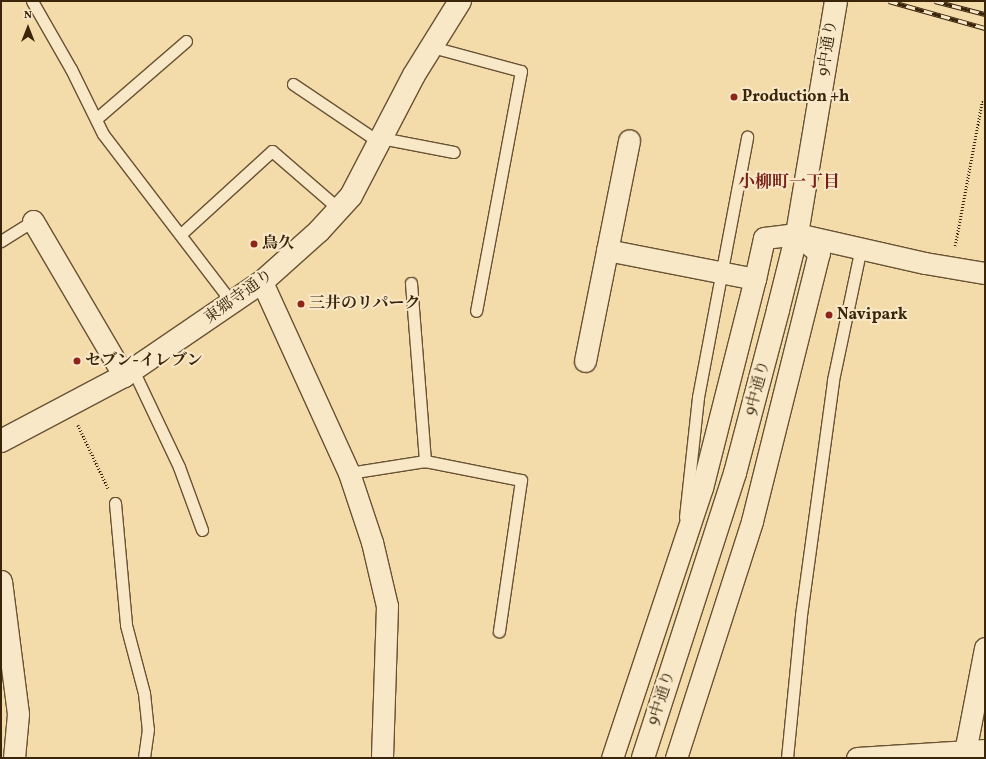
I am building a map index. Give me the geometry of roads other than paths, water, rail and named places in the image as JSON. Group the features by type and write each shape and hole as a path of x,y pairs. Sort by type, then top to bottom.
{"street":[{"name":"東郷寺通り","path":"1,441 128,373 233,304 262,282 319,232 350,196 458,2"},
{"name":"9中通り","path":"643,758 735,473 797,234 835,5"},
{"path":"585,361 629,140"},
{"path":"33,221 128,373"},
{"path":"676,758 752,521 819,253 797,234"},
{"path":"612,758 702,488 764,238 797,234 950,268 985,273"},
{"path":"608,250 755,279"},
{"path":"262,282 349,473 372,542 386,606 382,758"},
{"path":"1,581 18,714 14,758"},
{"path":"857,758 975,751 985,648"}],"lane":[{"path":"32,1 71,69 103,134 181,234 233,304"},
{"path":"96,119 186,41"},
{"path":"432,47 521,71 476,311"},
{"path":"293,84 380,140 454,152"},
{"path":"681,551 698,397 720,271 747,137"},
{"path":"181,234 272,151 339,209"},
{"path":"1,241 33,221"},
{"path":"787,758 801,615 833,380 861,247"},
{"path":"411,283 424,461"},
{"path":"128,373 179,467 202,530"},
{"path":"349,473 424,461 521,480 500,631"},
{"path":"115,503 126,624 144,694 148,729 144,758"}],"railway":[{"path":"889,1 985,28"},
{"path":"935,1 985,14"}],"place":[{"name":"Production +h","path":"734,97"},
{"name":"鳥久","path":"254,244"},
{"name":"三井のリパーク","path":"301,304"},
{"name":"Navipark","path":"829,315"},
{"name":"セブン-イレブン","path":"77,361"}],"district":[{"name":"小柳町一丁目","path":"789,183"}]}
